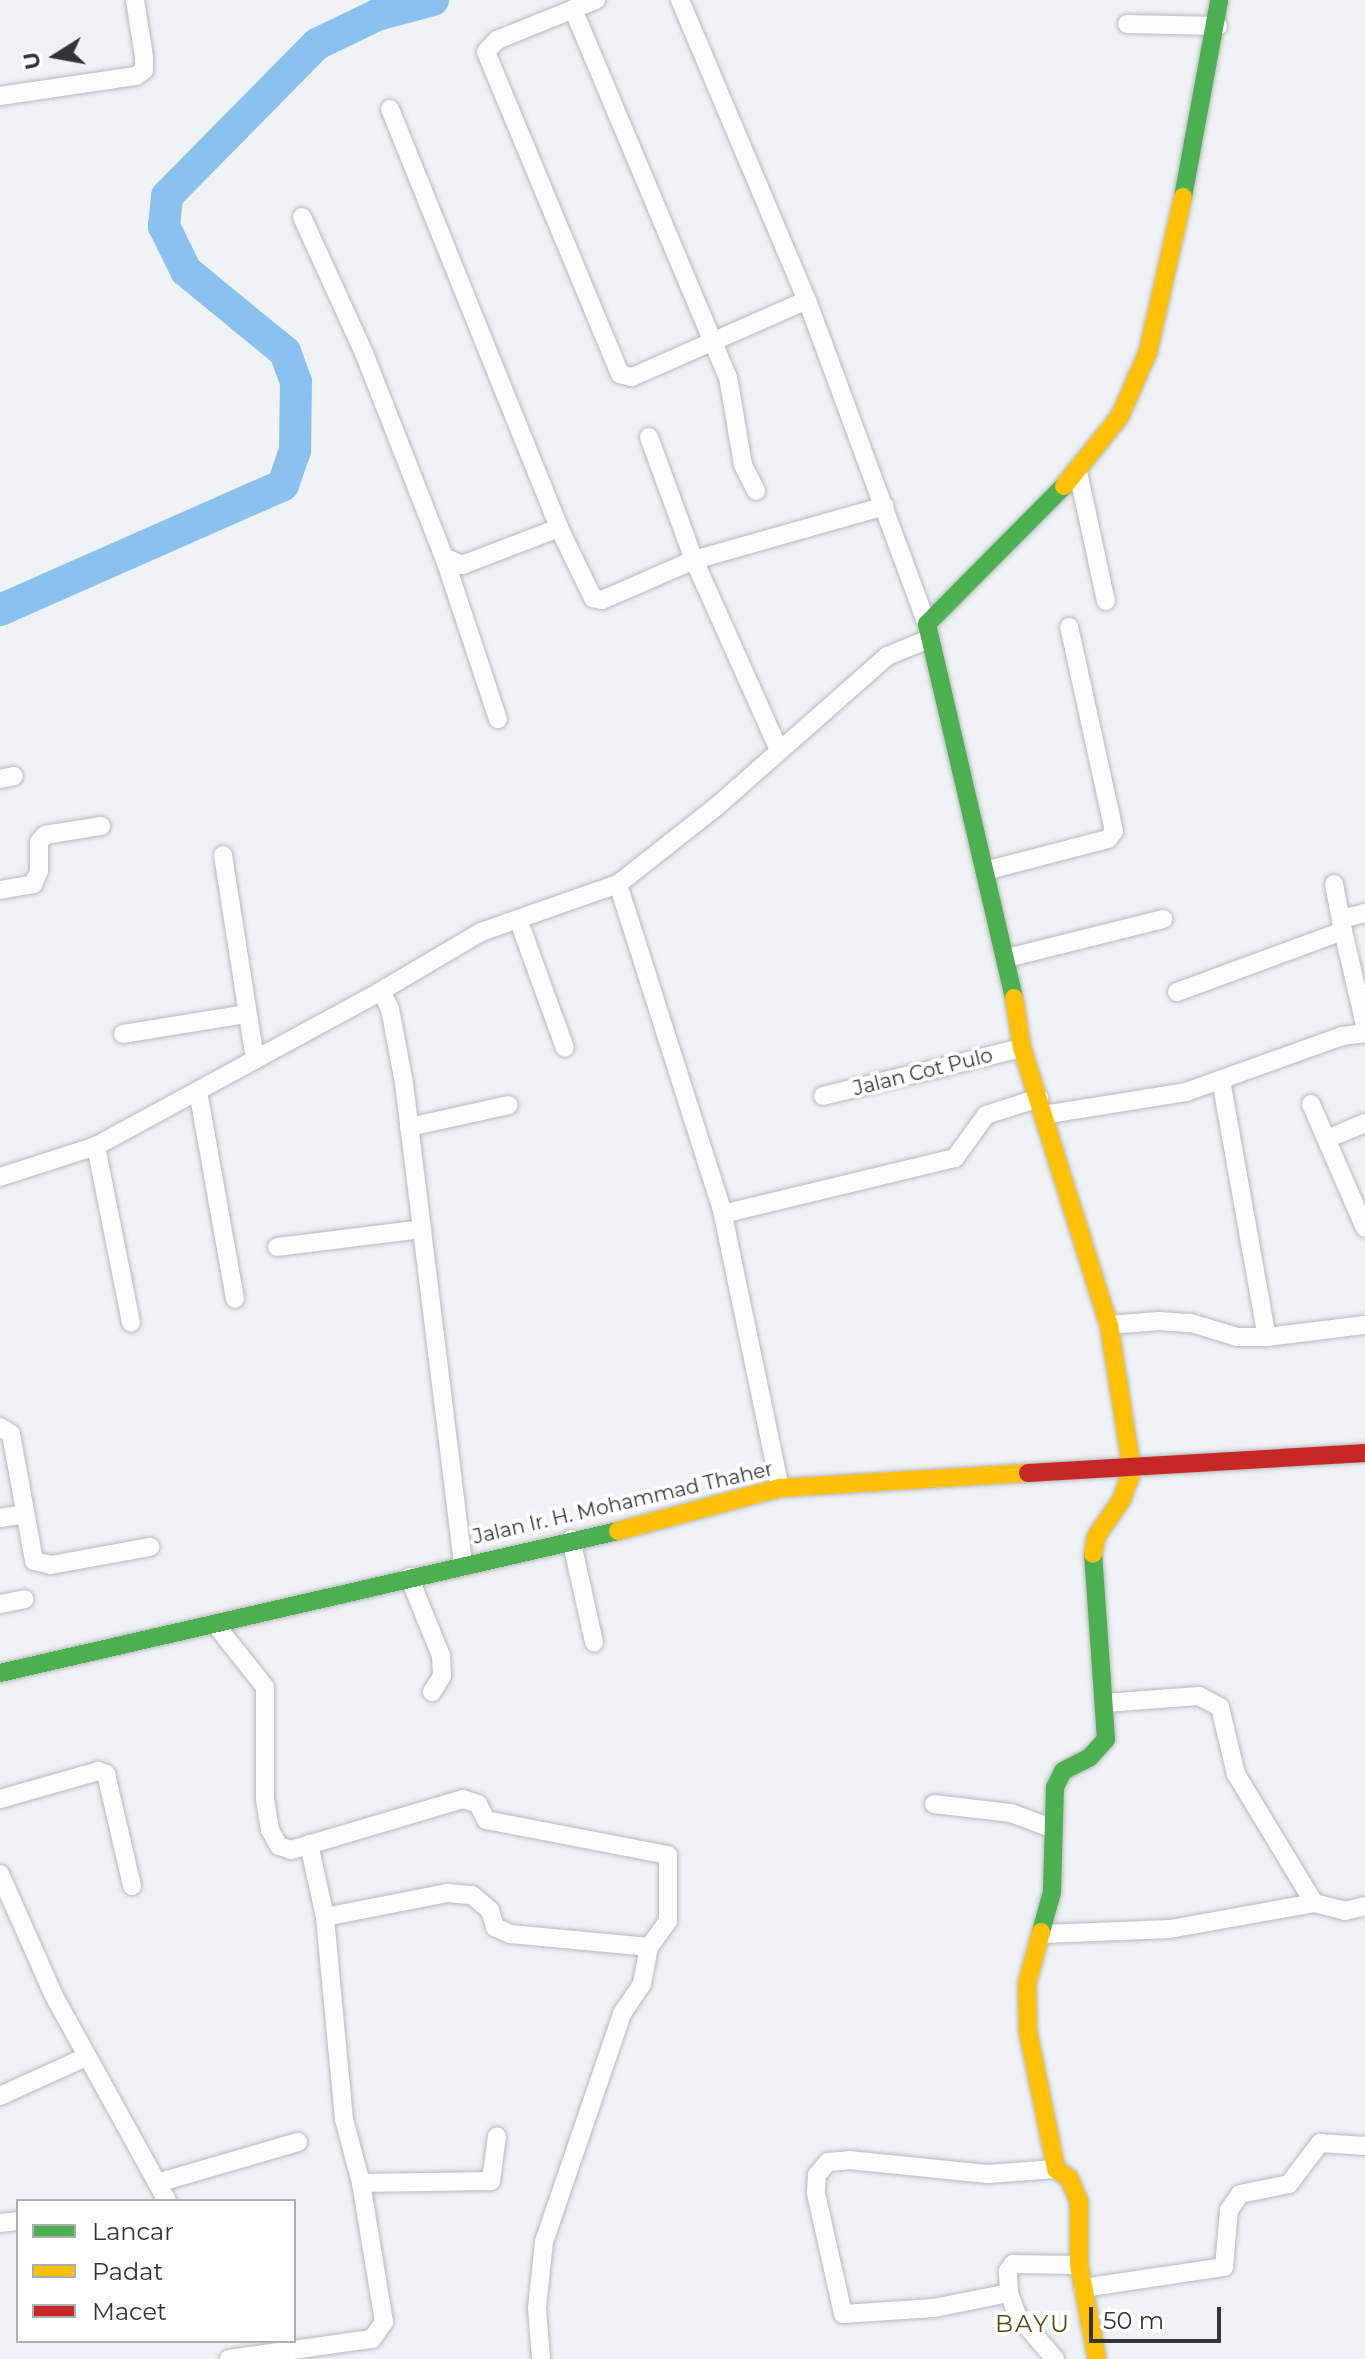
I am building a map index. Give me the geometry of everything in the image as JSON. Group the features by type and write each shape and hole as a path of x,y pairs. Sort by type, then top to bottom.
{"street":[{"path":"0,96 136,76 144,70 144,57 135,0"},
{"path":"596,0 497,40 486,52 615,365 625,378 632,377 807,300"},
{"path":"680,0 807,300 885,506 928,631 1007,958 1022,1048 1109,1325 1132,1471 1122,1499 1096,1537 1092,1559 1106,1739 1090,1757 1063,1771 1055,1787 1051,1828 1052,1892 1044,1934 1027,1984 1028,2032 1056,2169"},
{"path":"0,1177 96,1146 381,991 481,932 618,884 887,656 928,631 1078,472 1120,416 1148,352 1218,26 1219,0"},
{"path":"573,9 713,341 733,394 743,465 756,491"},
{"path":"1127,24 1218,26"},
{"path":"390,109 559,528 596,600 694,560 885,506"},
{"path":"302,217 364,353 444,557 498,719"},
{"path":"649,437 694,560 779,750"},
{"path":"1078,472 1106,601"},
{"path":"444,557 462,565 559,528"},
{"path":"985,871 1108,839 1114,831 1069,627"},
{"path":"0,890 33,884 39,871 39,842 45,835 101,826"},
{"path":"223,855 255,1060"},
{"path":"618,884 723,1214 780,1488"},
{"path":"1334,884 1365,1025"},
{"path":"1177,992 1365,913"},
{"path":"518,919 565,1048"},
{"path":"1007,958 1163,919"},
{"path":"381,991 390,1009 409,1127 463,1563"},
{"path":"123,1034 247,1014"},
{"path":"723,1214 955,1158 986,1115 1041,1106 1186,1092 1342,1036 1365,1033"},
{"name":"Jalan Cot Pulo","path":"823,1096 1022,1048"},
{"path":"1221,1080 1267,1337"},
{"path":"198,1091 235,1299"},
{"path":"1311,1104 1365,1228"},
{"path":"409,1127 509,1105"},
{"path":"1327,1139 1365,1123"},
{"path":"96,1146 131,1323"},
{"path":"277,1247 422,1229"},
{"path":"1109,1325 1159,1321 1191,1323 1237,1337 1267,1337 1365,1325"},
{"path":"0,1427 11,1434 30,1552 40,1566 150,1547"},
{"name":"Jalan Ir. H. Mohammad Thaher","path":"0,1673 780,1488 1132,1471 1365,1453"},
{"path":"0,1518 24,1514"},
{"path":"571,1539 594,1642"},
{"path":"409,1577 441,1656 442,1676 432,1692"},
{"path":"0,1604 25,1599"},
{"path":"215,1624 265,1687 265,1799 273,1840 291,1850 463,1799 478,1804 486,1820 661,1851 671,1863 668,1921 649,1947 642,1984 622,2014 544,2242 537,2308 541,2359"},
{"path":"1105,1703 1199,1696 1220,1707 1236,1774 1314,1903"},
{"path":"0,1799 98,1771 106,1774 132,1886"},
{"path":"934,1804 1011,1813 1051,1828"},
{"path":"229,2359 372,2339 380,2333 384,2322 382,2292 361,2183 344,2119 325,1917 309,1844"},
{"path":"0,1874 86,2057 166,2199"},
{"path":"325,1917 447,1893 472,1895 490,1910 495,1927 510,1934 649,1947"},
{"path":"1044,1934 1170,1929 1314,1903 1345,1911 1365,1906"},
{"path":"0,2096 86,2057"},
{"path":"361,2183 491,2181 497,2136"},
{"path":"157,2183 298,2142"},
{"path":"1083,2288 1224,2267 1229,2210 1240,2194 1289,2184 1320,2143 1365,2146"},
{"path":"1009,2293 934,2308 843,2314 816,2193 817,2175 828,2162 849,2160 987,2174 1056,2169 1069,2178 1079,2202 1079,2265 1097,2359"},
{"path":"1055,2359 1017,2315 1009,2293 1013,2264 1079,2265"}],"waterway":[{"path":"0,610 283,485 295,451 296,382 285,352 186,271 164,226 167,196 317,44 377,15 433,0"}],"traffic: fast":[{"path":"1183,197 1219,0"},
{"path":"1014,998 927,624 1064,486"},
{"path":"0,1673 618,1531"},
{"path":"1041,1932 1052,1892 1055,1787 1063,1771 1090,1757 1106,1739 1093,1554"}],"traffic: slow":[{"path":"1064,486 1120,416 1148,352 1183,197"},
{"path":"1014,998 1022,1048 1109,1325 1132,1471 1122,1499 1096,1537 1093,1554"},
{"path":"618,1531 780,1488 1028,1473"},
{"path":"1041,1932 1027,1984 1028,2032 1056,2169 1069,2178 1079,2202 1079,2265 1097,2359"}],"traffic: jam":[{"path":"1028,1473 1365,1453"}],"district":[{"name":"BAYU","path":"1033,2324"}]}
